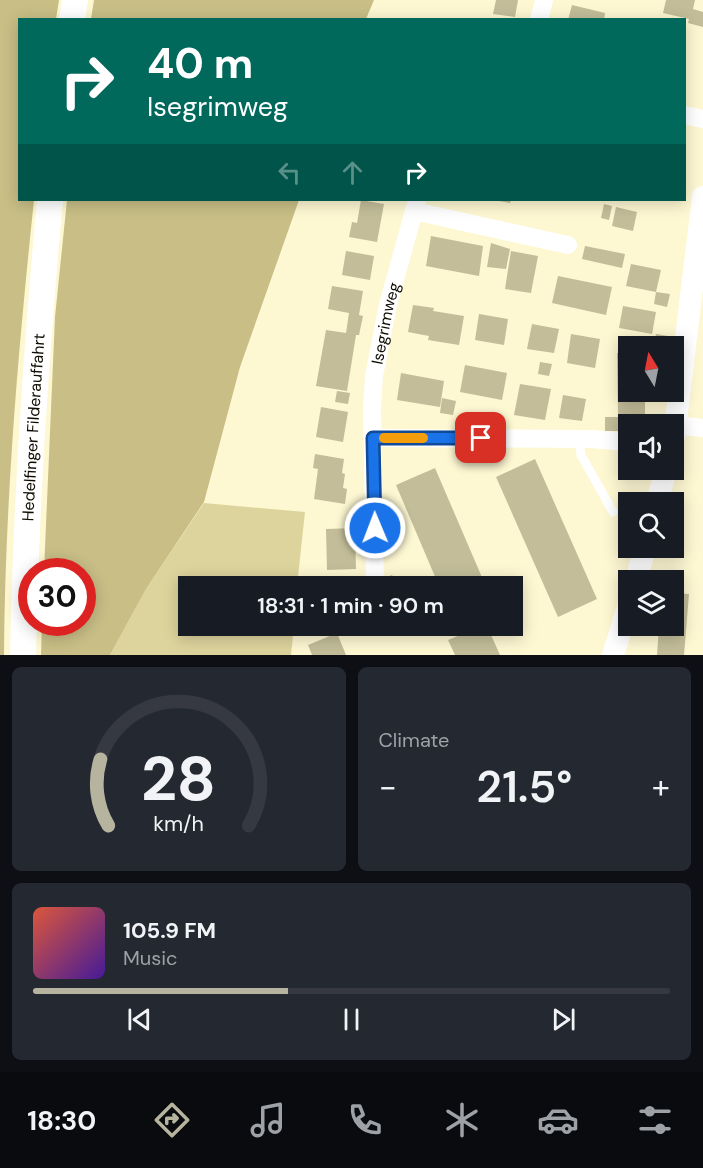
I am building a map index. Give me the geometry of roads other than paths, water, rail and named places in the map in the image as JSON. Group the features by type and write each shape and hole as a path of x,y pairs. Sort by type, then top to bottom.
{"main road":[{"path":"72,18 75,0"},
{"name":"Hedelfinger Filderauffahrt","path":"23,655 34,376 50,201"}],"street":[{"path":"540,18 544,0"},
{"path":"686,115 703,119"},
{"path":"677,414 703,197"},
{"name":"Isegrimweg","path":"374,576 372,408 374,376 388,305 416,205 568,245"},
{"path":"684,430 703,428"},
{"path":"373,438 579,439 618,441"},
{"path":"613,655 619,636"}],"lane":[{"path":"579,439 581,454 613,512"}]}
